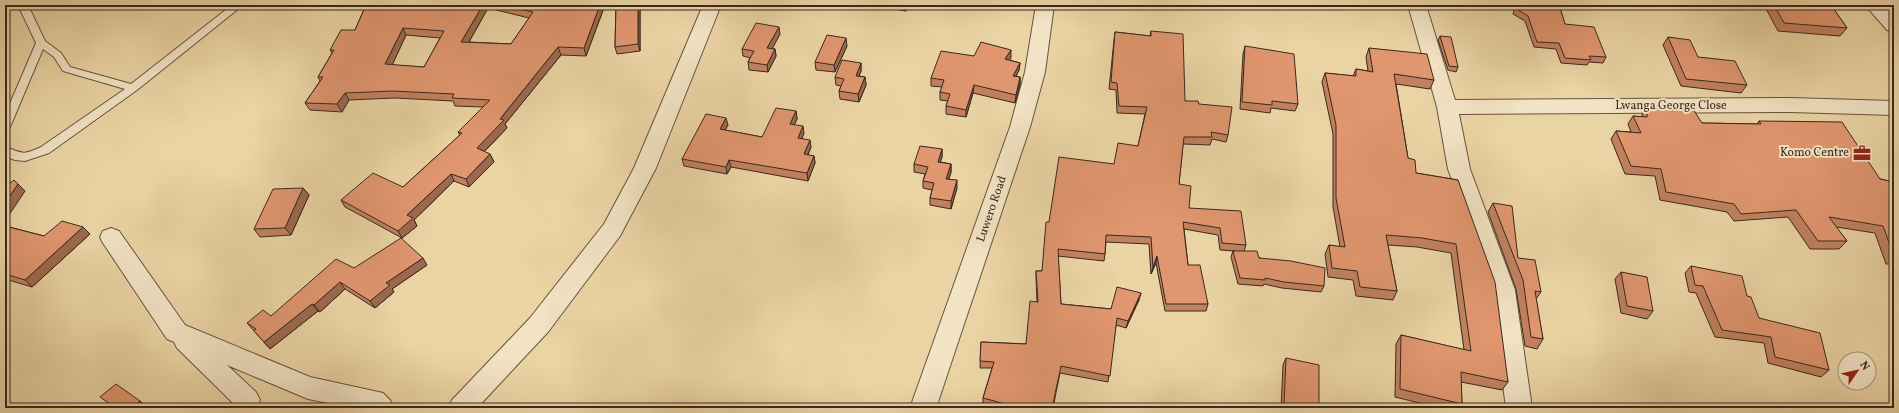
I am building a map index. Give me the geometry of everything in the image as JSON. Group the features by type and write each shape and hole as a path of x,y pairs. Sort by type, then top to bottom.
{"street":[{"path":"461,408 539,325 612,230 645,168 712,5"},
{"name":"Luwero Road","path":"924,408 1020,127 1035,72 1045,5"},
{"path":"1417,5 1447,107 1459,169 1503,290 1519,408"},
{"path":"1874,5 1894,26"},
{"name":"Lwanga George Close","path":"1447,107 1790,105 1894,108"},
{"path":"111,237 176,332 248,400 244,408"},
{"path":"176,332 308,388 374,401 381,408"}],"lane":[{"path":"24,5 41,44 58,55 66,69 133,88"},
{"path":"5,151 13,157 23,157 31,156 45,150 133,88 238,5"},
{"path":"5,127 41,44"}],"building":[{"path":"366,5 483,5 461,42 511,44 533,12 502,5 600,5 584,48 558,47 500,119 504,120 477,148 490,154 466,179 451,174 407,215 413,218 398,231 341,200 373,173 403,187 462,133 458,132 490,100 452,98 454,94 392,91 345,93 337,104 305,103 323,77 318,77 334,50 330,50 341,30 355,30","holes":["403,28 444,31 424,67 385,64"]},
{"path":"616,5 638,5 638,44 615,47"},
{"path":"1521,5 1559,5 1565,24 1594,27 1606,57 1589,56 1591,60 1565,58 1559,43 1537,42 1528,16 1515,8"},
{"path":"1774,5 1831,5 1847,28 1784,23"},
{"path":"756,23 779,27 767,48 775,49 767,65 748,62 754,51 742,49"},
{"path":"1151,31 1183,34 1185,101 1198,101 1199,104 1232,107 1228,135 1211,132 1212,137 1184,137 1179,184 1191,186 1189,208 1241,211 1246,245 1222,243 1220,228 1183,222 1188,265 1200,265 1208,304 1166,304 1157,256 1153,267 1151,237 1106,235 1105,254 1058,249 1061,304 1111,309 1117,287 1141,293 1128,321 1117,318 1110,376 1061,366 1052,408 1009,408 1009,405 983,398 994,362 980,361 981,342 1026,344 1030,301 1038,302 1036,271 1042,271 1046,222 1049,222 1059,157 1114,164 1118,143 1138,146 1147,107 1119,106 1117,83 1111,82 1115,32 1151,36"},
{"path":"827,35 846,38 834,65 815,62"},
{"path":"1440,36 1451,37 1458,67 1449,66"},
{"path":"1668,37 1690,40 1698,57 1735,61 1747,85 1686,79"},
{"path":"981,42 1011,50 1005,59 1020,63 1013,76 1020,77 1016,95 974,85 966,110 946,106 950,94 940,92 944,80 931,78 941,51 974,56"},
{"path":"1245,46 1294,54 1298,104 1272,101 1272,105 1242,102"},
{"path":"1369,48 1427,54 1434,80 1394,74 1408,158 1415,160 1416,173 1458,180 1495,282 1508,382 1461,372 1462,404 1400,389 1401,335 1471,351 1456,244 1422,238 1386,235 1397,291 1360,287 1357,271 1332,268 1329,245 1345,247 1336,198 1336,125 1325,73 1356,76 1356,69 1373,72"},
{"path":"842,60 861,63 856,76 865,77 858,94 839,91 844,79 835,77"},
{"path":"1648,106 1683,106 1693,109 1702,123 1761,124 1759,121 1842,122 1880,179 1894,182 1894,256 1883,226 1829,217 1847,241 1818,241 1796,210 1741,214 1734,204 1666,192 1661,169 1631,166 1616,131 1641,133 1633,116 1647,117"},
{"path":"776,108 796,111 790,124 803,126 798,138 810,140 804,154 814,156 807,173 729,160 726,167 682,159 706,114 726,118 720,129 762,137"},
{"path":"920,146 942,149 938,162 951,164 946,179 957,180 951,201 930,198 934,183 923,181 928,167 914,164"},
{"path":"14,180 18,184 5,203 5,187"},
{"path":"303,188 285,228 254,229 273,189"},
{"path":"1493,203 1512,206 1518,258 1535,260 1541,292 1535,291 1543,339 1531,337 1523,280"},
{"path":"62,221 83,227 25,280 5,274 5,226 44,236"},
{"path":"401,238 423,258 386,283 390,285 370,301 340,282 314,305 312,304 264,342 254,331 256,329 247,323 263,310 271,316 336,259 354,268"},
{"path":"1233,251 1257,251 1259,258 1291,261 1325,268 1324,286 1284,282 1265,278 1265,280 1240,278"},
{"path":"1691,266 1742,276 1747,296 1751,297 1759,318 1820,333 1829,370 1775,357 1771,337 1722,330 1703,286 1695,285"},
{"path":"1621,272 1647,277 1653,311 1627,306"},
{"path":"1286,358 1319,365 1319,408 1295,408 1284,406"},
{"path":"116,384 140,401 132,408 116,408 100,397"}],"place":[{"name":"Komo Centre","path":"1862,153"}]}
